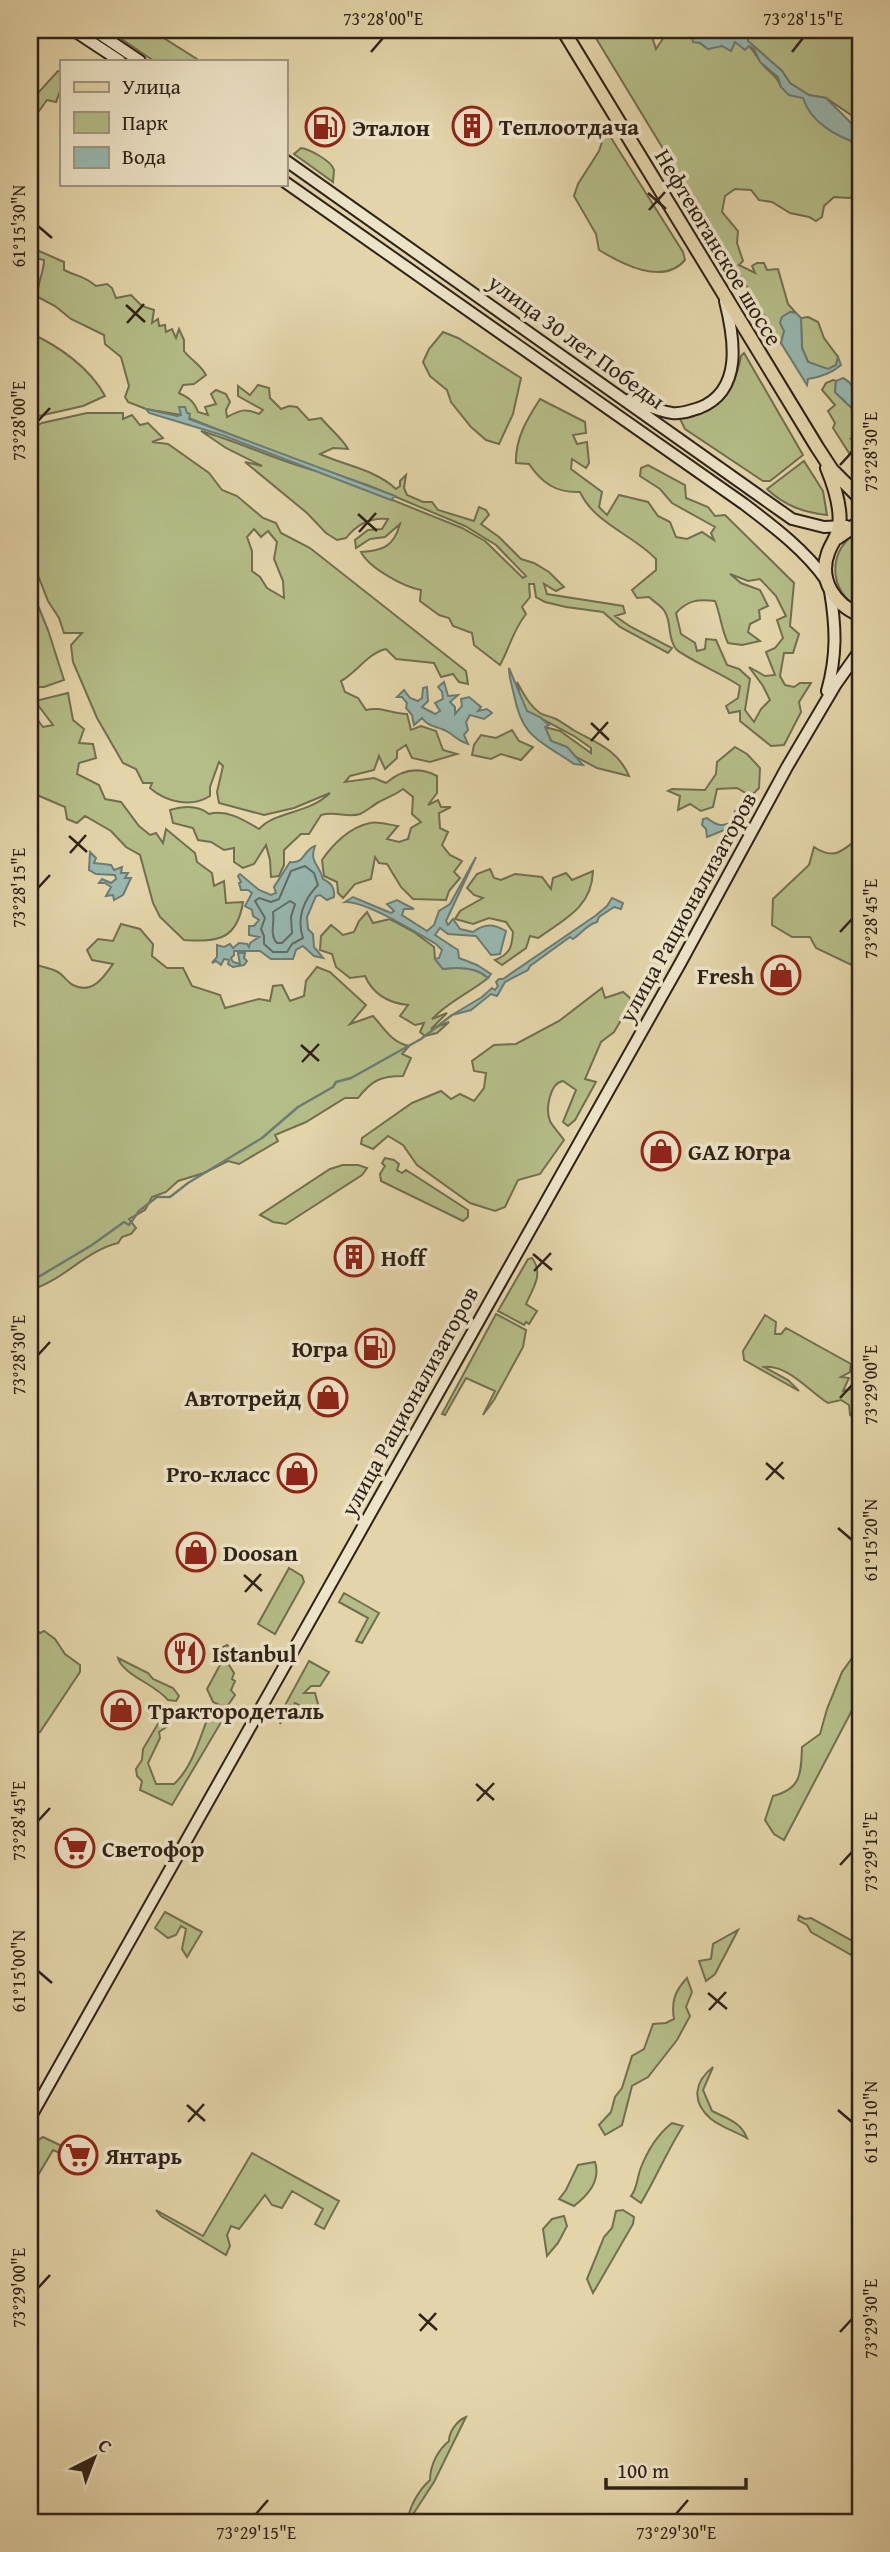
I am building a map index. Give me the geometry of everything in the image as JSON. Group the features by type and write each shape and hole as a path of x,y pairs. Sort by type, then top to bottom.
{"main road":[{"path":"73,30 118,60"},
{"path":"94,30 139,60"},
{"name":"Нефтеюганское шоссе","path":"562,30 819,449"},
{"name":"улица 30 лет Победы","path":"287,161 792,519 809,525 839,528 857,523"},
{"name":"улица 30 лет Победы","path":"287,183 744,504 817,567 829,586"},
{"path":"621,396 673,413 684,413 707,405 724,387 732,367 732,327 724,295"},
{"path":"819,449 837,499 839,528 825,562 836,626 836,650 824,704"},
{"path":"819,449 832,470 860,498"},
{"path":"832,543 857,523"},
{"path":"829,586 846,607 860,615"},
{"path":"824,704 860,650"},
{"name":"улица Рационализаторов","path":"30,2118 824,704"}],"green space":[{"path":"122,30 151,30 198,60 153,60 117,36"},
{"path":"591,30 650,30 656,49 668,31 666,30 682,30 708,49 740,41 750,48 781,87 804,97 838,135 860,144 860,194 849,198 834,197 824,206 822,217 816,221 790,213 772,202 759,200 751,190 735,189 725,196 722,212 738,231 737,243 743,261 739,265 755,273 752,266 757,263 764,263 767,270 778,269 788,304 796,313 790,312 781,343"},
{"path":"755,30 860,30 860,121 826,98 809,95 790,83 782,71 748,41 746,32 754,38 767,38"},
{"path":"60,71 60,91 56,102 47,100 34,118 30,118 30,96 38,93"},
{"path":"606,130 683,252 685,260 676,268 654,272 642,270 599,250 596,234 574,196 578,184 599,151"},
{"path":"301,148 329,163 334,170 333,182 294,154"},
{"path":"30,247 64,262 64,270 96,286 107,284 116,298 131,295 142,306 154,310 152,323 158,319 159,326 165,325 166,332 172,329 176,338 179,329 184,340 184,351 206,375 194,384 183,385 179,393 191,400 198,412 208,415 205,407 216,404 211,394 216,390 226,394 230,402 226,410 227,417 243,411 259,414 263,410 238,396 238,386 250,395 258,385 269,388 270,398 281,409 297,407 309,420 321,418 348,449 333,448 320,454 369,472 396,489 406,475 404,488 407,495 423,502 432,502 438,510 474,521 479,507 486,510 489,515 481,524 521,559 549,572 564,587 556,591 544,584 547,594 623,606 625,613 615,616 672,648 668,653 620,627 603,612 545,602 536,597 534,584 529,584 530,597 522,607 526,614 517,627 500,665 474,645 472,633 453,626 449,618 439,615 420,601 421,590 388,576 365,558 361,552 386,546 394,538 400,524 385,537 370,539 356,548 355,540 368,530 382,529 388,519 365,523 346,538 337,540 245,462 262,466 226,448 201,431 328,474 462,528 485,541 523,578 526,576 496,545 465,526 370,486 181,415 146,409 128,402 125,397 129,386 121,357 105,344 104,335 71,319 38,297 44,260 30,257"},
{"path":"808,317 818,322 824,338 838,357 836,365 828,370 808,362 802,348 801,318"},
{"path":"443,332 458,338 521,378 513,414 499,444 486,440 471,427 451,402 447,390 430,376 423,362 429,349"},
{"path":"30,333 73,359 91,376 105,396 83,406 30,418"},
{"path":"744,353 803,455 770,481 763,481 685,429 680,419 704,411 722,399 734,381"},
{"path":"836,381 835,392 860,416 860,438 851,439 860,448 849,453 833,428 835,423 828,411 835,405 822,390 826,383"},
{"path":"540,399 585,422 586,433 573,435 577,444 587,442 589,463 586,468 572,459 571,469 602,492 599,507 607,515 619,495 648,502 658,516 670,522 676,537 687,539 702,532 714,540 711,533 715,527 672,503 660,489 640,476 641,468 648,465 685,485 686,498 708,507 715,516 725,515 794,583 790,626 799,634 793,653 784,653 780,676 785,685 794,687 800,683 811,683 799,702 801,712 784,745 771,746 740,721 740,711 729,713 726,706 738,698 740,686 676,649 671,640 664,610 649,597 637,598 632,590 656,570 656,559 604,521 580,492 564,491 550,486 529,464 516,463 520,437","holes":["730,574 748,581 760,579 776,596 786,616 777,620 783,638 775,648 766,652 775,675 765,676 749,667 770,700 754,722 745,710 750,679 739,669 727,665 716,640 706,639 705,649 697,651 695,643 681,634 676,613 694,601 715,601 728,643 742,645 760,641 748,632 750,624 760,619 759,610 768,606 760,590 741,583"]},
{"path":"87,413 123,413 123,419 132,415 140,425 148,423 163,438 152,442 168,444 209,473 222,490 237,496 263,518 276,523 281,533 310,548 466,671 468,684 459,682 453,674 441,677 434,663 396,659 386,649 373,655 341,681 345,692 358,698 366,710 407,714 411,730 421,726 436,731 443,750 457,754 430,762 412,758 406,745 397,751 397,758 385,769 379,756 374,770 350,776 345,782 374,778 386,783 404,772 416,770 437,776 437,793 428,805 438,800 441,807 451,807 439,813 440,828 448,832 442,845 450,855 462,861 454,872 460,878 449,891 446,900 413,899 401,887 387,864 379,863 375,857 371,879 355,884 343,898 338,893 337,882 324,876 322,860 326,854 356,828 376,822 398,826 387,839 399,842 408,839 411,828 421,822 412,814 413,797 403,789 360,814 321,815 309,834 301,834 284,850 284,865 279,876 271,877 266,845 254,864 243,868 234,862 234,848 224,850 211,842 198,840 193,828 173,823 170,810 190,807 209,814 229,814 259,829 274,818 312,805 330,793 294,808 264,815 219,803 217,792 223,766 219,762 210,787 210,796 195,802 179,802 163,797 150,788 152,783 143,783 136,769 123,763 97,718 73,662 71,645 82,633 64,633 30,555 30,430 42,423","holes":["254,529 261,537 268,531 277,542 274,559 283,581 284,598 267,588 252,571 252,551 247,537"]},
{"path":"804,461 823,491 827,515 795,507 767,489"},
{"path":"860,531 860,608 849,601 841,591 835,570 841,548 849,538"},
{"path":"30,586 64,680 44,687 30,687"},
{"path":"517,682 536,710 606,748 619,760 629,776 597,768 576,757 567,747 551,741 545,727 560,731 591,753 591,748 574,736 527,711 521,702"},
{"path":"68,693 73,720 84,729 79,743 93,744 96,758 79,763 77,774 99,785 105,799 121,802 139,826 150,835 156,833 163,843 166,829 195,853 197,862 212,873 214,886 224,881 226,903 243,902 236,924 224,936 207,940 184,940 160,917 153,903 140,855 126,847 111,831 85,816 77,823 67,819 65,807 30,792 30,710 43,727 53,725 35,701"},
{"path":"512,730 519,741 533,747 521,760 501,754 491,759 472,755 474,745 481,735 496,738"},
{"path":"735,747 747,754 760,768 759,788 751,796 737,788 717,789 713,807 701,811 690,804 678,810 680,796 668,791 705,790 716,774 717,762"},
{"path":"860,837 860,969 816,948 810,937 792,937 772,925 773,899 809,865 814,847 828,853 838,852"},
{"path":"490,869 494,878 501,880 515,874 542,877 551,889 553,878 566,873 572,880 593,871 588,894 575,911 538,938 530,936 526,948 502,965 495,960 507,952 513,937 513,932 506,922 489,918 473,924 455,919 460,911 483,898 474,895 467,888 477,874"},
{"path":"367,912 373,923 390,919 434,947 435,959 443,969 473,970 488,978 432,1019 447,1013 431,1029 449,1022 437,1033 425,1036 420,1032 424,1023 415,1025 400,1016 408,1005 382,996 372,988 365,976 350,978 336,967 332,954 320,950 321,936 331,925 343,935 354,932"},
{"path":"121,924 140,929 153,944 152,956 167,968 183,968 192,986 220,995 225,1008 259,999 270,1001 273,986 282,985 290,1001 304,996 306,981 317,967 330,972 366,1005 350,1024 373,1016 393,1038 409,1046 402,1054 411,1058 403,1076 378,1080 358,1098 345,1098 306,1122 275,1135 278,1141 239,1164 228,1161 204,1173 178,1181 166,1192 152,1197 145,1210 129,1219 136,1228 131,1234 122,1237 118,1243 95,1252 53,1280 30,1290 30,961 58,972 80,988 92,986 113,964 92,960 87,950 98,939 113,941"},
{"path":"602,988 605,998 623,992 630,998 630,1005 614,1032 601,1042 585,1079 596,1082 575,1120 568,1126 563,1122 576,1090 563,1081 555,1086 548,1104 549,1116 564,1140 540,1174 518,1180 505,1207 495,1211 470,1203 417,1165 403,1145 388,1136 373,1149 361,1144 362,1138 412,1103 441,1091 451,1099 460,1094 474,1101 484,1088 486,1073 474,1071 472,1061 494,1045 516,1044 559,1021"},
{"path":"385,1158 399,1164 397,1170 402,1173 406,1170 468,1210 468,1217 463,1221 381,1181 380,1174 385,1166 382,1163"},
{"path":"343,1165 367,1168 362,1175 286,1224 273,1222 260,1215 330,1169"},
{"path":"532,1258 537,1275 526,1304 537,1311 529,1324 526,1322 524,1325 498,1311 528,1259"},
{"path":"496,1314 526,1330 523,1347 483,1415 495,1391 466,1378 445,1415 442,1414"},
{"path":"765,1315 776,1322 775,1334 781,1334 786,1328 851,1364 850,1372 841,1377 849,1378 843,1391 851,1389 860,1394 860,1418 856,1419 850,1415 849,1405 841,1400 828,1403 781,1370 764,1367 788,1380 799,1391 744,1360 743,1351"},
{"path":"289,1568 302,1576 304,1582 275,1634 258,1624"},
{"path":"344,1593 379,1613 362,1643 356,1641 368,1618 339,1602"},
{"path":"30,1625 55,1639 65,1654 80,1665 80,1672 40,1732 35,1733 30,1742"},
{"path":"227,1645 232,1649 227,1662 234,1673 232,1679 235,1681 231,1690 235,1695 226,1708 213,1702 207,1689 227,1652 221,1648"},
{"path":"860,1647 860,1695 784,1840 774,1834 765,1820 773,1796 783,1793 795,1784 800,1772 802,1747 820,1734 842,1672"},
{"path":"118,1658 173,1688 179,1696 176,1701 168,1700 133,1675"},
{"path":"309,1661 329,1672 320,1686 311,1686 304,1693 315,1693 318,1704 315,1713 295,1703 280,1724 284,1707"},
{"path":"166,1710 171,1711 168,1726 159,1732 160,1738 148,1763 156,1784 174,1784 181,1777 196,1750 210,1712 223,1719 172,1805 140,1790 142,1781 137,1776 136,1769 142,1760 143,1749"},
{"path":"165,1912 202,1932 187,1957 182,1949 186,1929 181,1926 176,1935 168,1938 155,1928"},
{"path":"799,1916 811,1918 860,1945 860,1960 811,1932 807,1925 798,1920"},
{"path":"738,1930 715,1974 706,1981 699,1961 711,1959 713,1944"},
{"path":"687,1978 692,1992 686,2007 690,2016 677,2040 648,2077 632,2086 622,2125 605,2135 599,2125 611,2112 632,2056 644,2049 653,2024 674,2019 675,1997"},
{"path":"713,2067 703,2090 712,2111 737,2124 747,2138 715,2122 700,2106 697,2092 699,2086"},
{"path":"672,2123 683,2126 641,2203 631,2196 640,2170 653,2144"},
{"path":"43,2137 66,2148 62,2154 53,2150 34,2182 30,2179 32,2150"},
{"path":"252,2153 339,2201 324,2229 315,2224 323,2209 292,2191 282,2208 272,2205 265,2195 239,2229 231,2226 227,2235 230,2246 226,2255 161,2216 156,2210 203,2236"},
{"path":"595,2162 595,2181 584,2197 574,2206 559,2199 578,2165"},
{"path":"623,2210 634,2217 633,2224 593,2293 587,2279 604,2237 612,2228 616,2211"},
{"path":"564,2216 567,2226 547,2256 543,2229 552,2219"},
{"path":"466,2417 434,2482 408,2522 415,2500 430,2480 435,2458 449,2441 454,2426"}],"water":[{"path":"682,30 755,30 768,38 754,38 747,33 748,41 782,71 790,83 809,95 826,98 851,123 860,125 860,144 834,133 818,121 803,98 789,95 781,87 778,77 760,62 754,49 749,46 745,50 735,42 731,51 722,46 708,49 693,42 691,34"},
{"path":"790,312 801,318 802,348 808,362 828,369 836,365 838,357 841,365 826,374 808,379 807,385 781,343 784,331 780,323 782,317"},
{"path":"843,378 852,385 857,394 860,416 835,392 836,381"},
{"path":"179,407 185,407 190,414 189,419 395,496 391,500 222,435 149,413 146,409 177,416 181,415"},
{"path":"509,668 527,711 549,725 545,727 551,741 567,747 583,765 574,764 542,743 528,730 518,710"},
{"path":"444,682 448,696 458,695 450,702 455,707 455,714 462,706 461,699 469,697 481,707 478,711 487,709 492,713 484,719 470,715 466,722 468,730 464,735 468,744 445,730 428,724 422,718 414,725 412,715 406,708 407,703 402,697 397,697 404,690 410,698 418,701 422,698 423,688 427,687 428,701 422,707 435,714 440,711 435,703 443,699 438,687"},
{"path":"749,799 754,799 737,827 707,837 706,829 702,825 703,819 707,818 719,825 729,823 733,821 735,811"},
{"path":"315,846 314,860 323,879 334,891 334,897 327,900 320,895 316,896 307,917 314,947 323,958 314,956 303,946 296,950 293,959 271,959 260,951 234,951 231,958 233,962 240,964 238,953 245,953 244,958 247,961 244,965 233,967 228,964 229,960 224,959 221,965 216,961 212,963 217,957 217,945 224,947 230,944 233,948 239,943 249,947 250,943 259,937 249,935 249,926 254,926 259,920 253,916 252,910 245,906 252,893 241,890 238,876 240,874 259,890 271,895 276,893 274,887 290,862 299,861"},
{"path":"90,852 96,858 94,863 111,865 114,870 122,867 121,873 128,873 125,878 131,878 123,895 114,900 113,895 106,896 111,887 99,883 102,879 111,883 116,879 115,875 96,874 89,870"},
{"path":"476,857 446,921 448,925 453,919 460,929 473,932 490,926 506,931 500,954 491,955 476,936 448,934 440,928 435,935 458,950 459,958 491,974 488,978 473,970 443,969 435,959 439,958 442,950 436,944 365,906 345,902 353,897 391,913 394,911 387,904 397,900 414,909 404,909 402,915 427,931 434,925 439,911 450,904"},
{"path":"612,898 623,903 621,909 614,907 528,970 505,982 497,996 491,994 471,1010 452,1015 492,988 495,990 499,979 503,979 595,916"}],"waterway":[{"path":"30,1282 92,1245 124,1222 129,1225 139,1211 157,1197 170,1197 262,1138 298,1107 333,1087 336,1082 351,1078 421,1039 452,1015"}],"place":[{"name":"Теплоотдача","path":"472,126"},
{"name":"Эталон","path":"325,127"},
{"name":"Fresh","path":"781,975"},
{"name":"GAZ Югра","path":"661,1151"},
{"name":"Hoff","path":"354,1257"},
{"name":"Югра","path":"375,1348"},
{"name":"Автотрейд","path":"328,1397"},
{"name":"Pro-класс","path":"297,1473"},
{"name":"Doosan","path":"196,1552"},
{"name":"Istanbul","path":"185,1653"},
{"name":"Трактородеталь","path":"121,1710"},
{"name":"Светофор","path":"75,1848"},
{"name":"Янтарь","path":"78,2155"}]}
